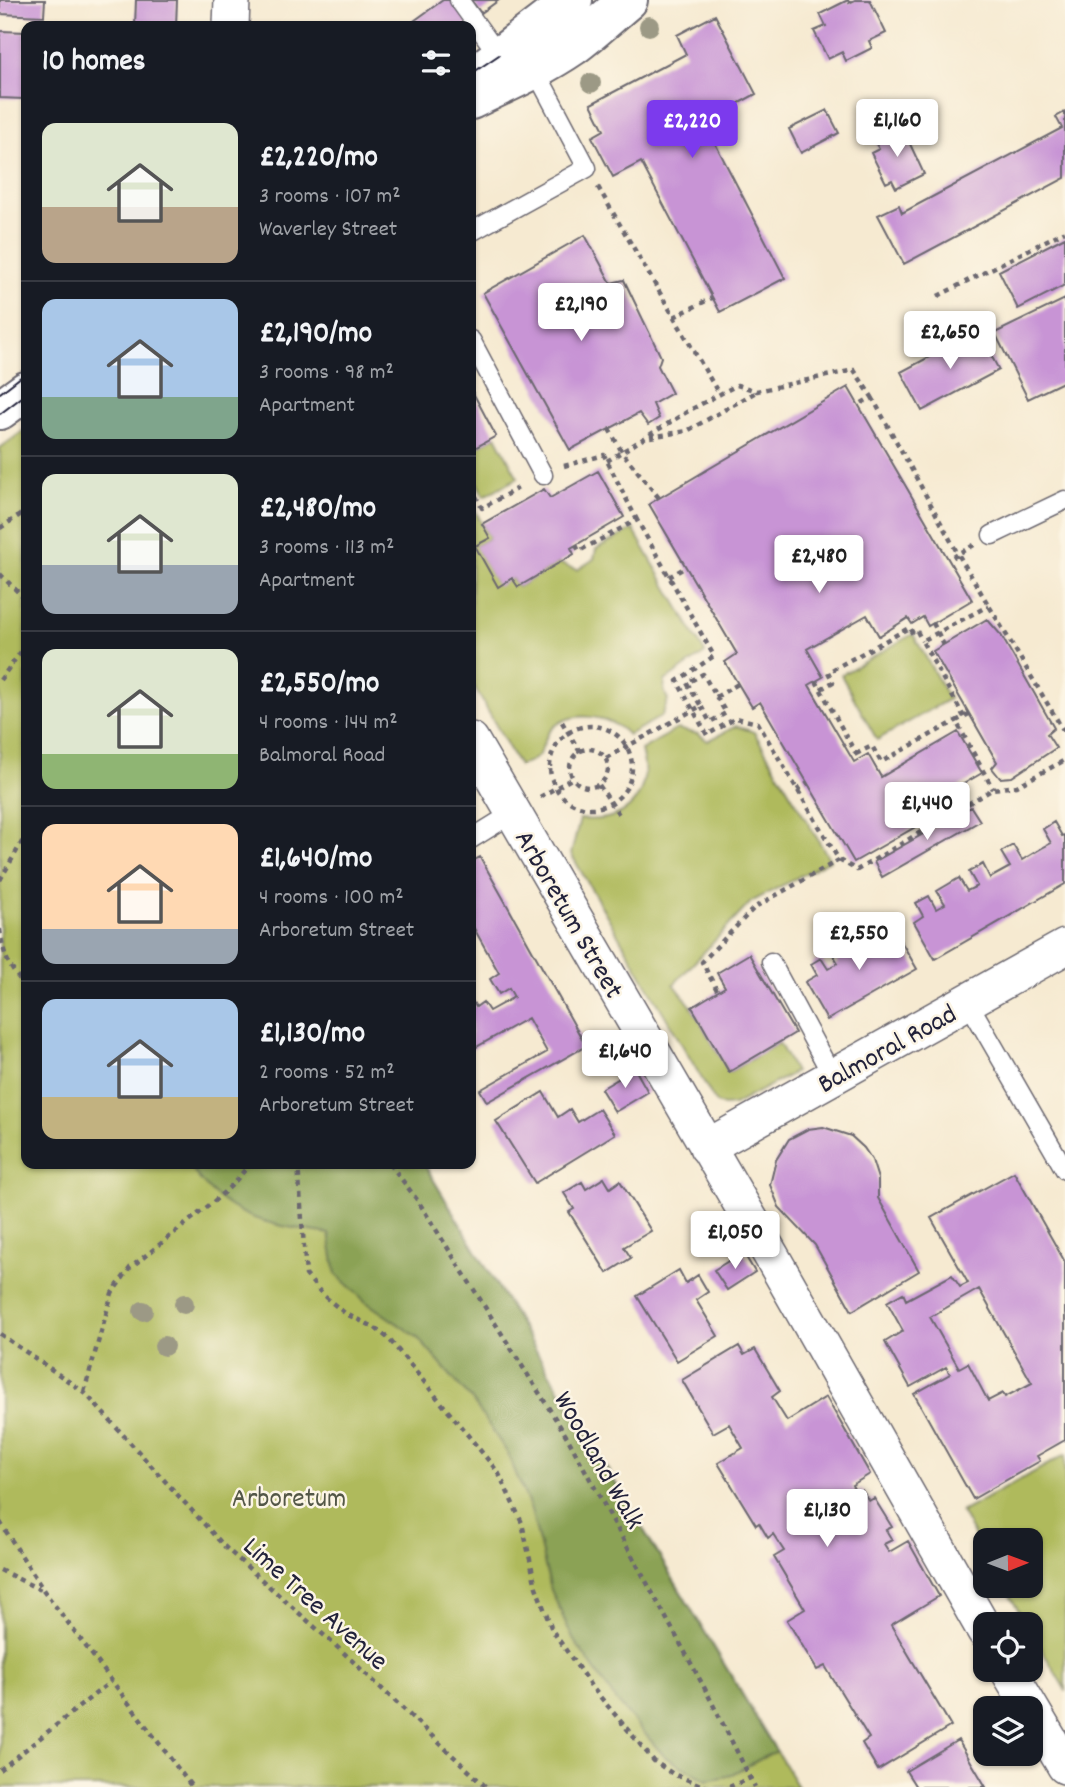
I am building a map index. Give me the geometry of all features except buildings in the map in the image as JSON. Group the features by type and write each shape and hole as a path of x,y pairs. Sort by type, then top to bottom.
{"street":[{"path":"231,21 232,0"},
{"path":"476,95 573,0"},
{"path":"507,64 575,44 628,0"},
{"path":"0,410 21,395"},
{"name":"Arboretum Street","path":"476,749 974,1612"},
{"name":"Balmoral Road","path":"707,1147 1065,947"},
{"path":"1015,1682 1065,1766"}],"lane":[{"path":"459,0 475,21"},
{"path":"476,23 587,168 476,229"},
{"path":"476,350 542,475"},
{"path":"992,535 1065,500"},
{"path":"476,836 513,813"},
{"path":"771,962 833,1077"},
{"path":"968,1002 1065,1170"}],"path":[{"path":"587,168 719,394"},
{"path":"938,296 1065,232"},
{"path":"674,317 712,298"},
{"path":"645,438 687,432 757,391 854,370 872,397 988,606 1065,733"},
{"path":"607,461 737,385 757,391"},
{"path":"858,405 872,397"},
{"path":"608,429 622,452 659,498"},
{"path":"0,528 21,514"},
{"path":"576,545 579,551 637,520 714,656 677,681 707,735 736,718 758,723 839,860 857,870 965,808 992,789 1017,786 1065,760"},
{"path":"949,560 992,535"},
{"path":"669,577 686,567"},
{"path":"0,574 21,595"},
{"path":"922,642 988,606"},
{"path":"933,623 944,645"},
{"path":"816,681 854,755 872,746 881,762 966,715 916,629 909,633 907,629 828,672 833,682 821,689"},
{"path":"0,680 21,652"},
{"path":"703,674 726,713 710,722 701,706 687,683 703,674"},
{"path":"716,696 738,684"},
{"path":"606,758 701,706"},
{"path":"956,721 992,789"},
{"path":"562,722 580,752"},
{"path":"598,726 616,735 626,746 631,761 631,776 624,791 611,802 593,808 577,806 559,794 551,781 550,765 554,749 568,733 577,728 598,726"},
{"path":"595,750 606,758 608,771 606,778 599,785 582,786 573,778 570,765 580,752 595,750"},
{"path":"556,788 573,778"},
{"path":"797,790 808,783"},
{"path":"599,785 620,816"},
{"path":"0,880 21,844"},
{"path":"875,850 880,857"},
{"path":"718,992 702,962 755,907 839,860"},
{"path":"0,929 2,948 13,974 21,981"},
{"path":"84,1391 112,1293 130,1268 212,1203 246,1169"},
{"path":"298,1169 306,1275 324,1296 346,1314 389,1339 498,1472 522,1523 536,1587 552,1630 591,1686 654,1761 673,1774 706,1787"},
{"name":"Woodland Walk","path":"394,1169 418,1201 567,1437 705,1687 755,1787"},
{"name":"Lime Tree Avenue","path":"0,1334 84,1391 226,1548 345,1654 486,1787"},
{"path":"0,1522 44,1591 110,1682 192,1787"},
{"path":"0,1570 44,1591"},
{"path":"0,1770 110,1682"},
{"path":"729,1787 750,1778"}],"green space":[{"name":"Arboretum","path":"21,433 21,1169 427,1169 798,1787 0,1787 0,448"},
{"path":"496,436 518,478 484,496 476,481 476,447"},
{"path":"476,512 490,538 476,546"},
{"path":"633,529 705,653 665,681 664,691 668,700 662,716 628,735 601,719 568,719 550,731 537,757 519,766 476,690 476,546 498,586 512,578 518,587 558,563 577,570 594,559 596,549"},
{"path":"913,634 949,699 877,740 841,675"},
{"path":"736,726 754,732 830,860 751,902 674,984 692,1007 729,1072 779,1043 795,1072 734,1105 724,1106 716,1103 571,854 580,819 612,817 636,800 645,775 641,750 677,729 698,734 708,741"},
{"path":"192,1169 427,1169 776,1751 728,1776 707,1780 665,1757 617,1702 573,1639 551,1590 531,1510 508,1454 472,1400 417,1337 366,1302 336,1274 329,1234 286,1227 250,1216 217,1197"},
{"path":"1065,1455 1065,1689 1043,1651 1043,1612 1020,1612 1011,1598 1043,1598 1043,1528 973,1528 973,1533 961,1512"}],"tram line":[{"path":"476,71 499,55"},
{"path":"0,393 21,377"},
{"path":"0,414 21,398"}]}
